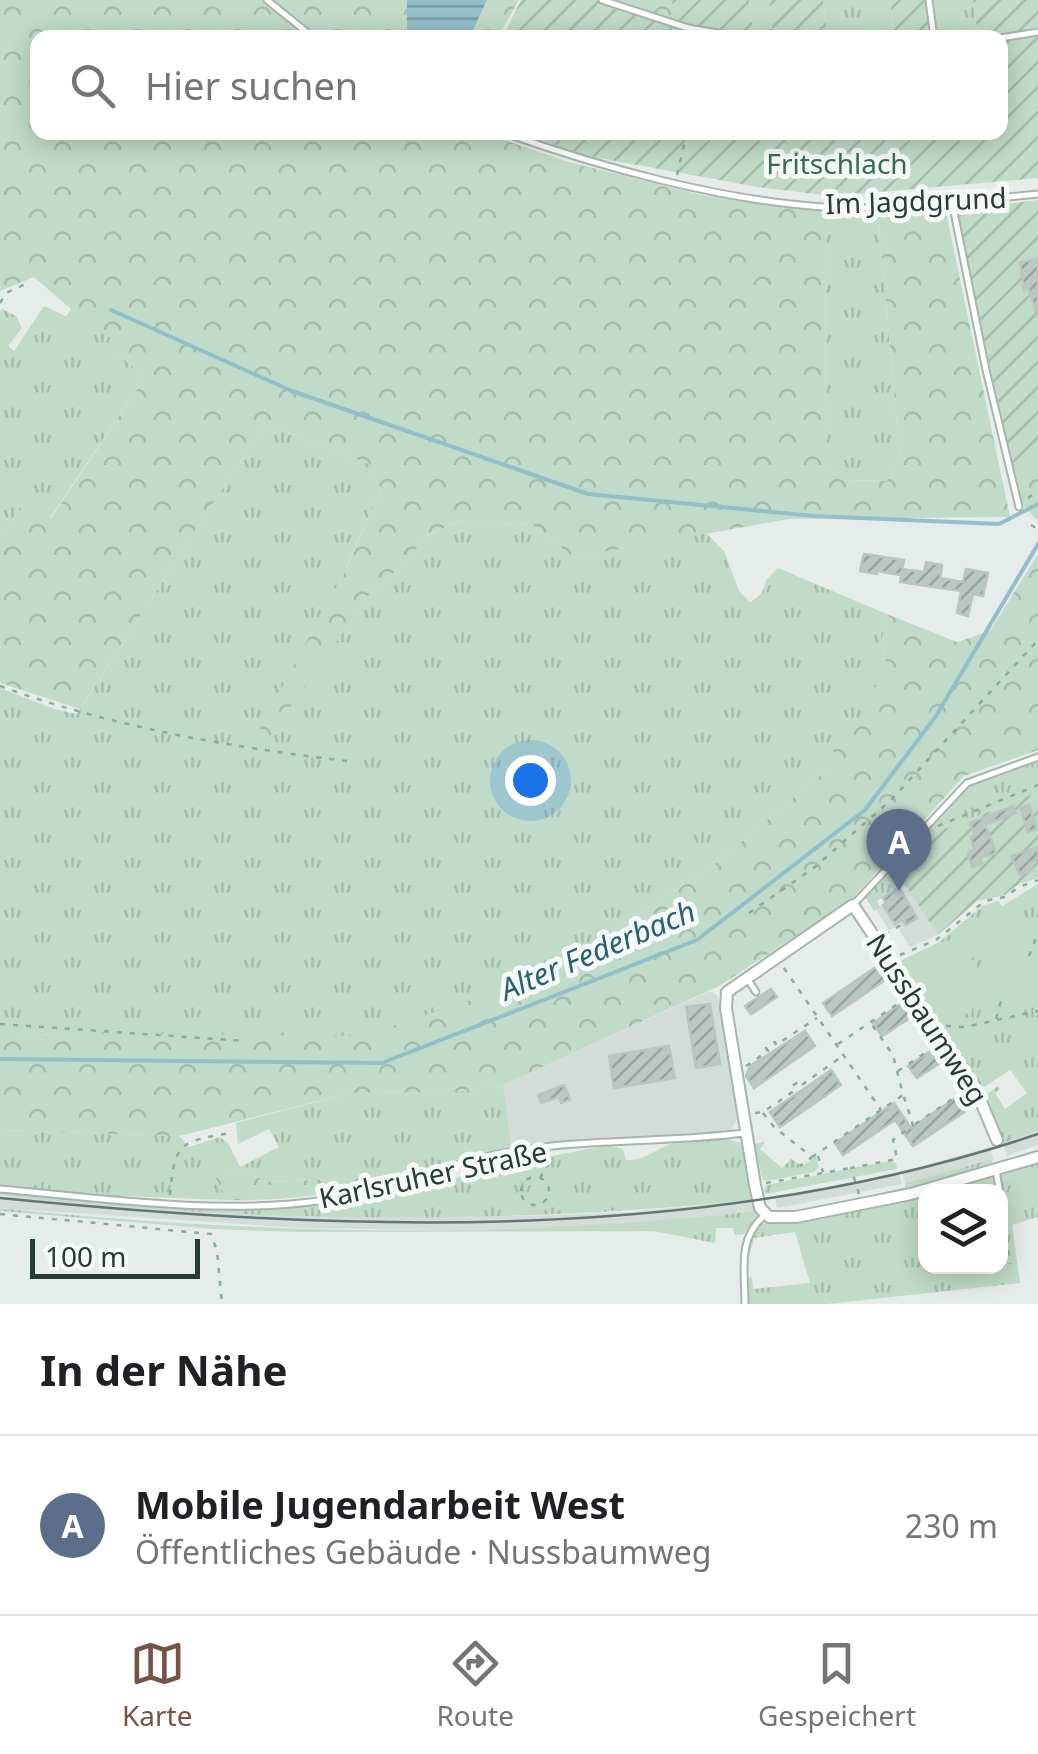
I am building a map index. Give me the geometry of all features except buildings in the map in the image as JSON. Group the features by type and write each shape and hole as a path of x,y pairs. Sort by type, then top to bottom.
{"street":[{"name":"Nussbaumweg","path":"747,978 853,905 974,1085 997,1140"},
{"path":"747,978 730,989 725,998 755,1185 765,1215 780,1219 818,1214 911,1194 1038,1157"}],"lane":[{"path":"266,0 304,30"},
{"path":"602,0 700,30"},
{"path":"929,0 933,30"},
{"path":"1008,37 1038,32"},
{"name":"Im Jagdgrund","path":"524,140 574,158 675,181 821,207 1038,194"},
{"path":"952,202 986,370 1019,505"},
{"path":"853,905 967,783 1038,757"},
{"path":"747,978 756,992"},
{"name":"Karlsruher Straße","path":"0,1189 249,1205 318,1201 512,1152 746,1133"},
{"path":"996,1170 998,1184"},
{"path":"745,1304 744,1240 765,1215"}],"path":[{"path":"675,181 685,140"},
{"path":"0,303 6,293 30,282"},
{"path":"1019,505 1038,491"},
{"path":"1031,525 1038,529"},
{"path":"749,913 815,868 890,800 1038,640"},
{"path":"0,686 55,706 163,732 253,750 347,760"},
{"path":"923,830 1038,785"},
{"path":"890,960 936,940 979,904 1005,897 1038,880"},
{"path":"877,940 910,919 908,916"},
{"path":"1029,956 1038,933"},
{"path":"778,958 881,1110"},
{"path":"837,1045 912,994"},
{"path":"996,1021 1001,1001"},
{"path":"936,1028 965,1028 1038,1011"},
{"path":"736,1068 744,1068 768,1051 766,1048 818,1018"},
{"path":"870,1022 893,1055 913,1125"},
{"path":"0,1024 244,1041"},
{"path":"896,1072 944,1040"},
{"path":"812,1157 762,1112 794,1090 792,1086 801,1080 804,1084 844,1055"},
{"path":"755,1185 896,1158 893,1140 974,1085"},
{"path":"800,1166 903,1095"},
{"path":"170,1202 174,1158 179,1150 195,1139 230,1133"},
{"path":"540,1178 548,1165 548,1148"},
{"path":"818,1154 823,1174"},
{"path":"851,1168 859,1196"},
{"path":"532,1178 540,1178 548,1184 549,1193 541,1204 532,1204 524,1199 522,1186 532,1178"},
{"path":"0,1214 211,1234 217,1252 222,1304"},
{"path":"1008,1251 1010,1264"}],"shaded area":[{"path":"908,889 938,935 910,947 897,926 889,930 876,909"},
{"path":"710,991 718,996 738,1116 731,1131 512,1148 503,1085"},
{"path":"1038,1131 1038,1145 1007,1156 1003,1143"},
{"path":"990,1147 993,1159 905,1183 902,1172"},
{"path":"899,1173 902,1184 777,1208 775,1198"},
{"path":"0,1196 299,1215 535,1216 632,1212 752,1200 755,1211 635,1225 452,1230 301,1228 0,1208"}],"green space":[{"path":"0,0 407,0 407,30 30,30 30,140 504,140 572,163 702,195 826,211 825,462 841,480 887,481 900,458 878,213 945,208 1010,517 789,519 573,557 533,525 461,521 429,534 366,598 271,736 261,738 260,727 343,575 381,489 371,465 265,423 80,709 0,682 0,539 24,502 51,518 146,376 114,352 114,339 65,318 71,309 34,277 0,291"},
{"path":"487,0 519,0 502,30 474,30"},
{"path":"521,0 608,0 673,20 672,0 749,0 753,30 506,30"},
{"path":"608,0 672,0 674,20"},
{"path":"749,0 769,0 773,30 753,30"},
{"path":"769,0 823,0 827,30 762,30 772,29"},
{"path":"823,0 890,0 893,30 827,30"},
{"path":"890,0 932,0 938,30 893,30"},
{"path":"932,0 973,0 977,30 936,28"},
{"name":"Fritschlach","path":"973,0 1038,0 1038,178 832,196 758,187 588,156 541,140 1008,140 1008,30 977,30"},
{"path":"1038,200 1038,460 1012,468 956,210"},
{"path":"826,211 878,213 900,458 887,481 841,480 825,462"},
{"path":"44,306 114,339 114,352 146,376 50,518 24,502 0,539 0,312 2,309 16,316 22,328 8,346 14,351"},
{"path":"1000,408 1038,437 1038,521 1023,505"},
{"path":"265,423 371,465 381,489 271,735 366,598 429,534 462,521 533,525 573,557 706,533 724,551 739,591 750,602 778,568 889,615 881,642 886,659 861,725 834,764 710,868 544,976 363,1037 0,1033 0,688 77,714"},
{"path":"1038,554 1038,750 964,776 850,901 719,986 503,1085 454,1092 351,1093 179,1136 0,1130 0,1033 362,1036 544,976 710,868 834,764 832,739 844,726 861,725 886,659 881,642 889,615 957,642 990,631"},
{"path":"1038,760 1038,792 922,838 968,786"},
{"path":"1038,792 1038,878 1019,884 1005,895 977,901 938,935 894,868 922,838"},
{"path":"894,868 905,883 877,901 880,907 874,911 865,897"},
{"path":"1038,884 1038,1131 1003,1143 986,1095 998,1086 1000,1089 995,1093 1005,1109 1027,1093 1010,1070 981,1089 898,962 938,943 982,906 998,901 1002,906"},
{"path":"1010,925 1017,944 989,955 981,936"},
{"path":"958,938 968,959 975,961 980,980 970,985 972,1011 938,1023 898,962"},
{"path":"1038,953 1038,989 997,1002 986,970"},
{"path":"503,1085 512,1148 450,1161 367,1186 361,1178 269,1182 234,1169 216,1176 227,1200 99,1195 0,1185 0,1130 179,1136 189,1147 220,1137 228,1143 240,1167 279,1147 269,1129 238,1144 236,1123 351,1093 454,1092"},
{"path":"726,1139 741,1143 752,1200 564,1214 376,1217 188,1211 0,1195 0,1191 205,1208 288,1207 328,1202 427,1178 456,1179 475,1164 513,1156 552,1156 608,1145 623,1149 626,1160 633,1160 680,1141"},
{"path":"765,1142 760,1149 782,1168 791,1159 802,1166 816,1156 819,1167 814,1172 766,1181 754,1144"},
{"path":"993,1159 990,1167 870,1199 869,1196 905,1187 905,1183"},
{"path":"1038,1162 1038,1217 1012,1225 1020,1283 827,1304 749,1304 749,1278 752,1277 753,1289 810,1283 795,1232 754,1238 749,1258 748,1245 760,1224 806,1221 918,1197 918,1274 1008,1274 1008,1184 1001,1184 1000,1177"},
{"path":"896,1163 897,1169 765,1194 764,1190 766,1185"},
{"path":"234,1169 269,1182 361,1178 367,1186 297,1197 227,1200 215,1176"},
{"path":"993,1176 995,1184 965,1184"},
{"path":"0,1208 189,1224 378,1230 567,1226 755,1211 757,1215 744,1234 735,1235 733,1228 716,1228 715,1243 653,1231 301,1232 214,1229"}],"water":[{"path":"407,0 487,0 473,30 407,30"}],"waterway":[{"name":"Alter Federbach","path":"111,310 292,391 588,494 814,516 999,524 1038,504"},
{"name":"Alter Federbach","path":"0,1059 382,1063 697,940 865,810 936,716 1038,544"}],"tram line":[{"path":"0,1198 261,1218 524,1221 655,1212 784,1196 912,1170 1038,1134"}],"place":[{"name":"Mobile Jugendarbeit West","path":"899,891"}]}
